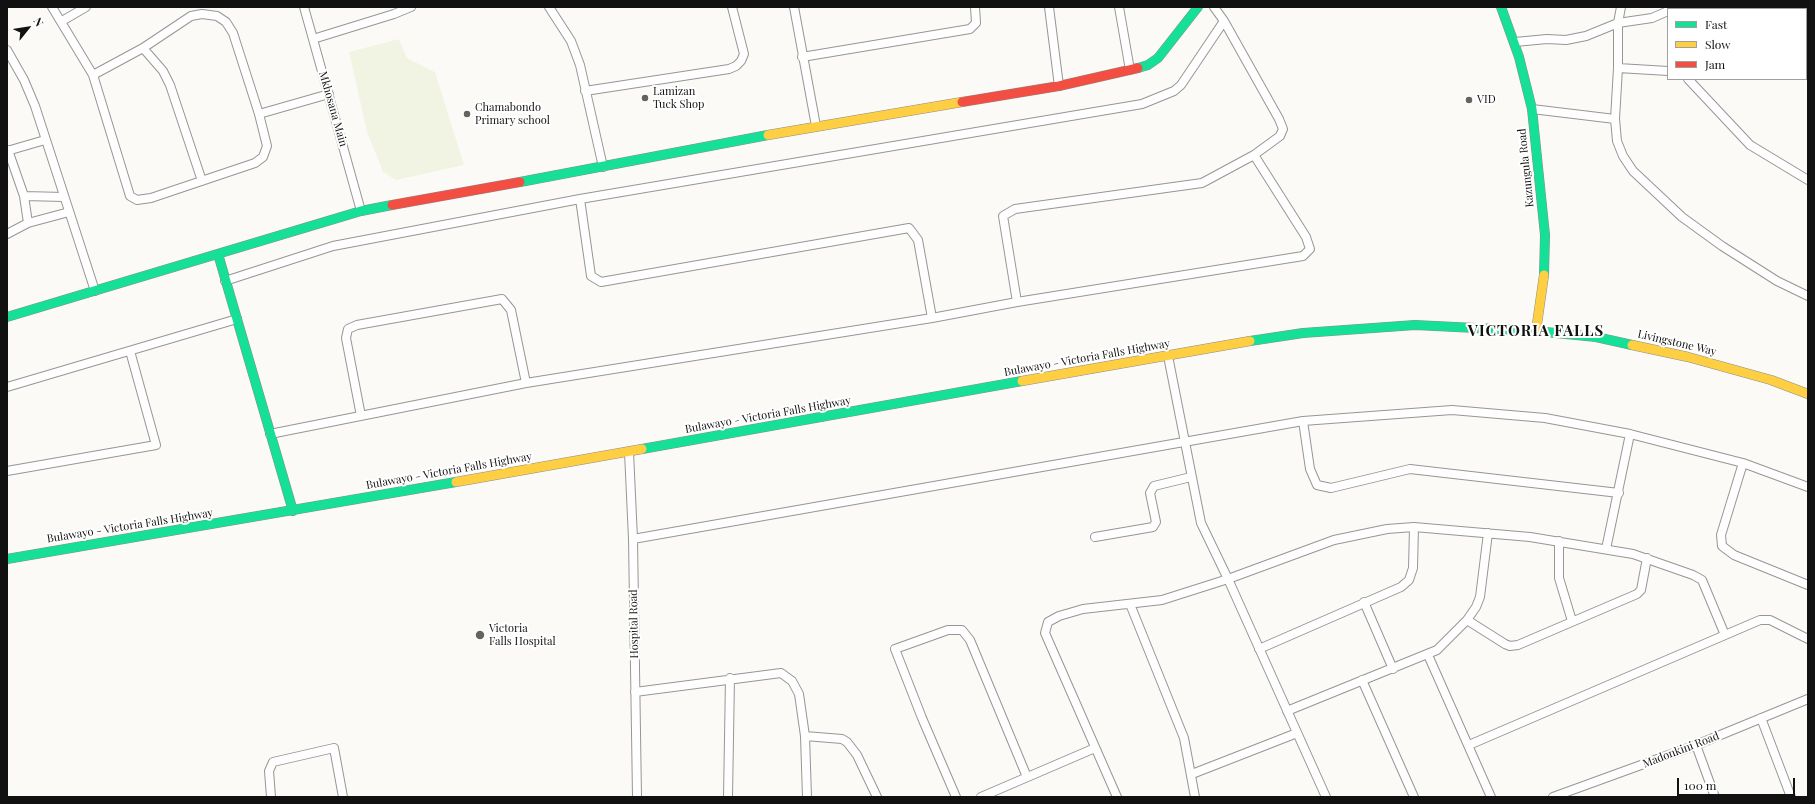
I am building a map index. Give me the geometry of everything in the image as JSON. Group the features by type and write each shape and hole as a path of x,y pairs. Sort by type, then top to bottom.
{"main road":[{"path":"7,317 361,211 603,168 816,126 1059,86 1130,70 1148,65 1158,58 1198,7"},
{"name":"Kazungula Road","path":"1501,7 1515,42 1532,109 1545,235 1544,277 1536,332"},
{"path":"218,254 293,511"},
{"name":"Bulawayo - Victoria Falls Highway","path":"7,558 293,511 1303,333 1369,327 1415,325 1536,332"},
{"name":"Livingstone Way","path":"1536,332 1596,337 1688,357 1771,380 1808,394"}],"street":[{"path":"52,7 62,21 93,75 130,196 137,200 151,198 255,163 263,158 267,146 259,114 233,33 226,22 217,16 202,14 191,16 143,48 93,75"},
{"path":"62,21 86,7"},
{"name":"Mkhosana Main","path":"304,7 361,211"},
{"path":"313,39 394,14 411,7"},
{"path":"549,7 571,41 580,65 603,168"},
{"path":"585,91 729,69 736,66 741,61 744,54 732,7"},
{"path":"794,7 802,57 816,126"},
{"path":"802,57 970,29 976,22 975,7"},
{"path":"1049,7 1059,86"},
{"path":"1119,7 1130,70"},
{"path":"1017,302 1004,216 1015,209 1202,183 1254,155 1280,136 1283,129 1280,119 1224,21 1214,7"},
{"path":"1621,7 1618,23 1618,68 1615,120 1617,140 1622,156 1634,171 1677,212 1722,246 1777,281 1808,296"},
{"path":"1515,42 1547,39 1566,40 1586,36 1618,23 1652,18 1667,11"},
{"path":"225,281 333,246 580,199 1142,104 1174,91 1181,85 1224,21"},
{"path":"143,48 163,71 170,85 202,181"},
{"path":"7,50 24,80 95,291"},
{"path":"1618,68 1667,71"},
{"path":"1689,80 1750,145 1808,180"},
{"path":"259,114 329,94"},
{"path":"1532,109 1615,120"},
{"path":"28,223 24,196 7,150 45,140"},
{"path":"270,434 526,383 932,318 1017,302 1304,256 1310,250 1306,237 1254,155"},
{"path":"24,196 64,197"},
{"path":"580,199 591,276 601,282 909,228 918,240 932,318"},
{"path":"7,234 28,223 69,212"},
{"path":"361,416 346,338 348,330 357,325 502,300 511,310 526,383"},
{"path":"7,388 237,319"},
{"path":"7,472 156,445 130,351"},
{"path":"1168,356 1201,523 1260,649 1326,797"},
{"path":"633,539 1303,421 1452,410 1545,418 1630,434 1743,463 1808,487"},
{"path":"1303,421 1310,469 1317,485 1331,488 1410,470 1619,493"},
{"path":"1606,549 1619,493 1630,434"},
{"name":"Hospital Road","path":"629,452 633,539 637,797"},
{"path":"1743,463 1721,535 1722,546 1734,555 1808,585"},
{"path":"1095,537 1153,527 1156,522 1150,493 1154,486 1191,476"},
{"path":"1260,649 1401,587 1409,580 1413,568 1414,527"},
{"path":"1117,797 1045,633 1048,622 1059,616 1083,609 1162,600 1228,579 1334,540 1386,529 1414,527 1559,541 1647,558 1693,575 1702,580 1725,635"},
{"path":"1287,711 1428,655 1437,650 1467,620 1476,607 1480,597 1488,533"},
{"path":"1559,541 1558,573 1572,621"},
{"path":"1467,620 1510,646 1521,644 1640,592 1647,558"},
{"path":"1364,602 1393,669"},
{"path":"1130,604 1184,738 1192,774 1195,797"},
{"path":"1469,745 1760,620 1766,620 1808,639"},
{"path":"956,797 922,718 895,649 948,630 962,630 970,640 1027,777"},
{"path":"1428,655 1491,797"},
{"path":"635,692 730,678 781,673 787,676 800,694 805,736 807,797"},
{"path":"728,797 730,678"},
{"path":"1362,680 1414,797"},
{"name":"Madonkini Road","path":"1553,797 1696,745 1808,699"},
{"path":"1761,718 1791,797"},
{"path":"1192,774 1297,733"},
{"path":"805,736 842,739 847,742 857,755 877,797"},
{"path":"1696,745 1715,797"},
{"path":"271,797 269,772 273,762 334,748 343,797"},
{"path":"981,797 1095,748"}],"green space":[{"path":"399,39 407,58 435,72 464,165 396,180 383,172 367,132 349,52"}],"traffic: fast":[{"path":"1138,68 1148,65 1158,58 1198,7"},
{"path":"1501,7 1519,57 1532,109 1545,235 1544,275"},
{"path":"520,182 768,135"},
{"path":"7,317 361,211 392,205"},
{"path":"218,254 293,511"},
{"path":"1250,341 1303,333 1415,325 1536,331 1596,337 1632,345"},
{"path":"642,449 1022,381"},
{"path":"7,559 456,482"}],"traffic: slow":[{"path":"768,135 962,102"},
{"path":"1536,331 1544,275"},
{"path":"1022,381 1250,341"},
{"path":"1632,345 1688,357 1771,380 1808,394"},
{"path":"456,482 642,449"}],"traffic: jam":[{"path":"962,102 1059,86 1138,68"},
{"path":"392,205 520,182"}],"place":[{"name":"Lamizan Tuck Shop","path":"645,98"},
{"name":"VID","path":"1469,100"},
{"name":"Chamabondo Primary school","path":"467,114"},
{"name":"Victoria Falls Hospital","path":"480,635"}],"district":[{"name":"VICTORIA FALLS","path":"1536,331"}]}
